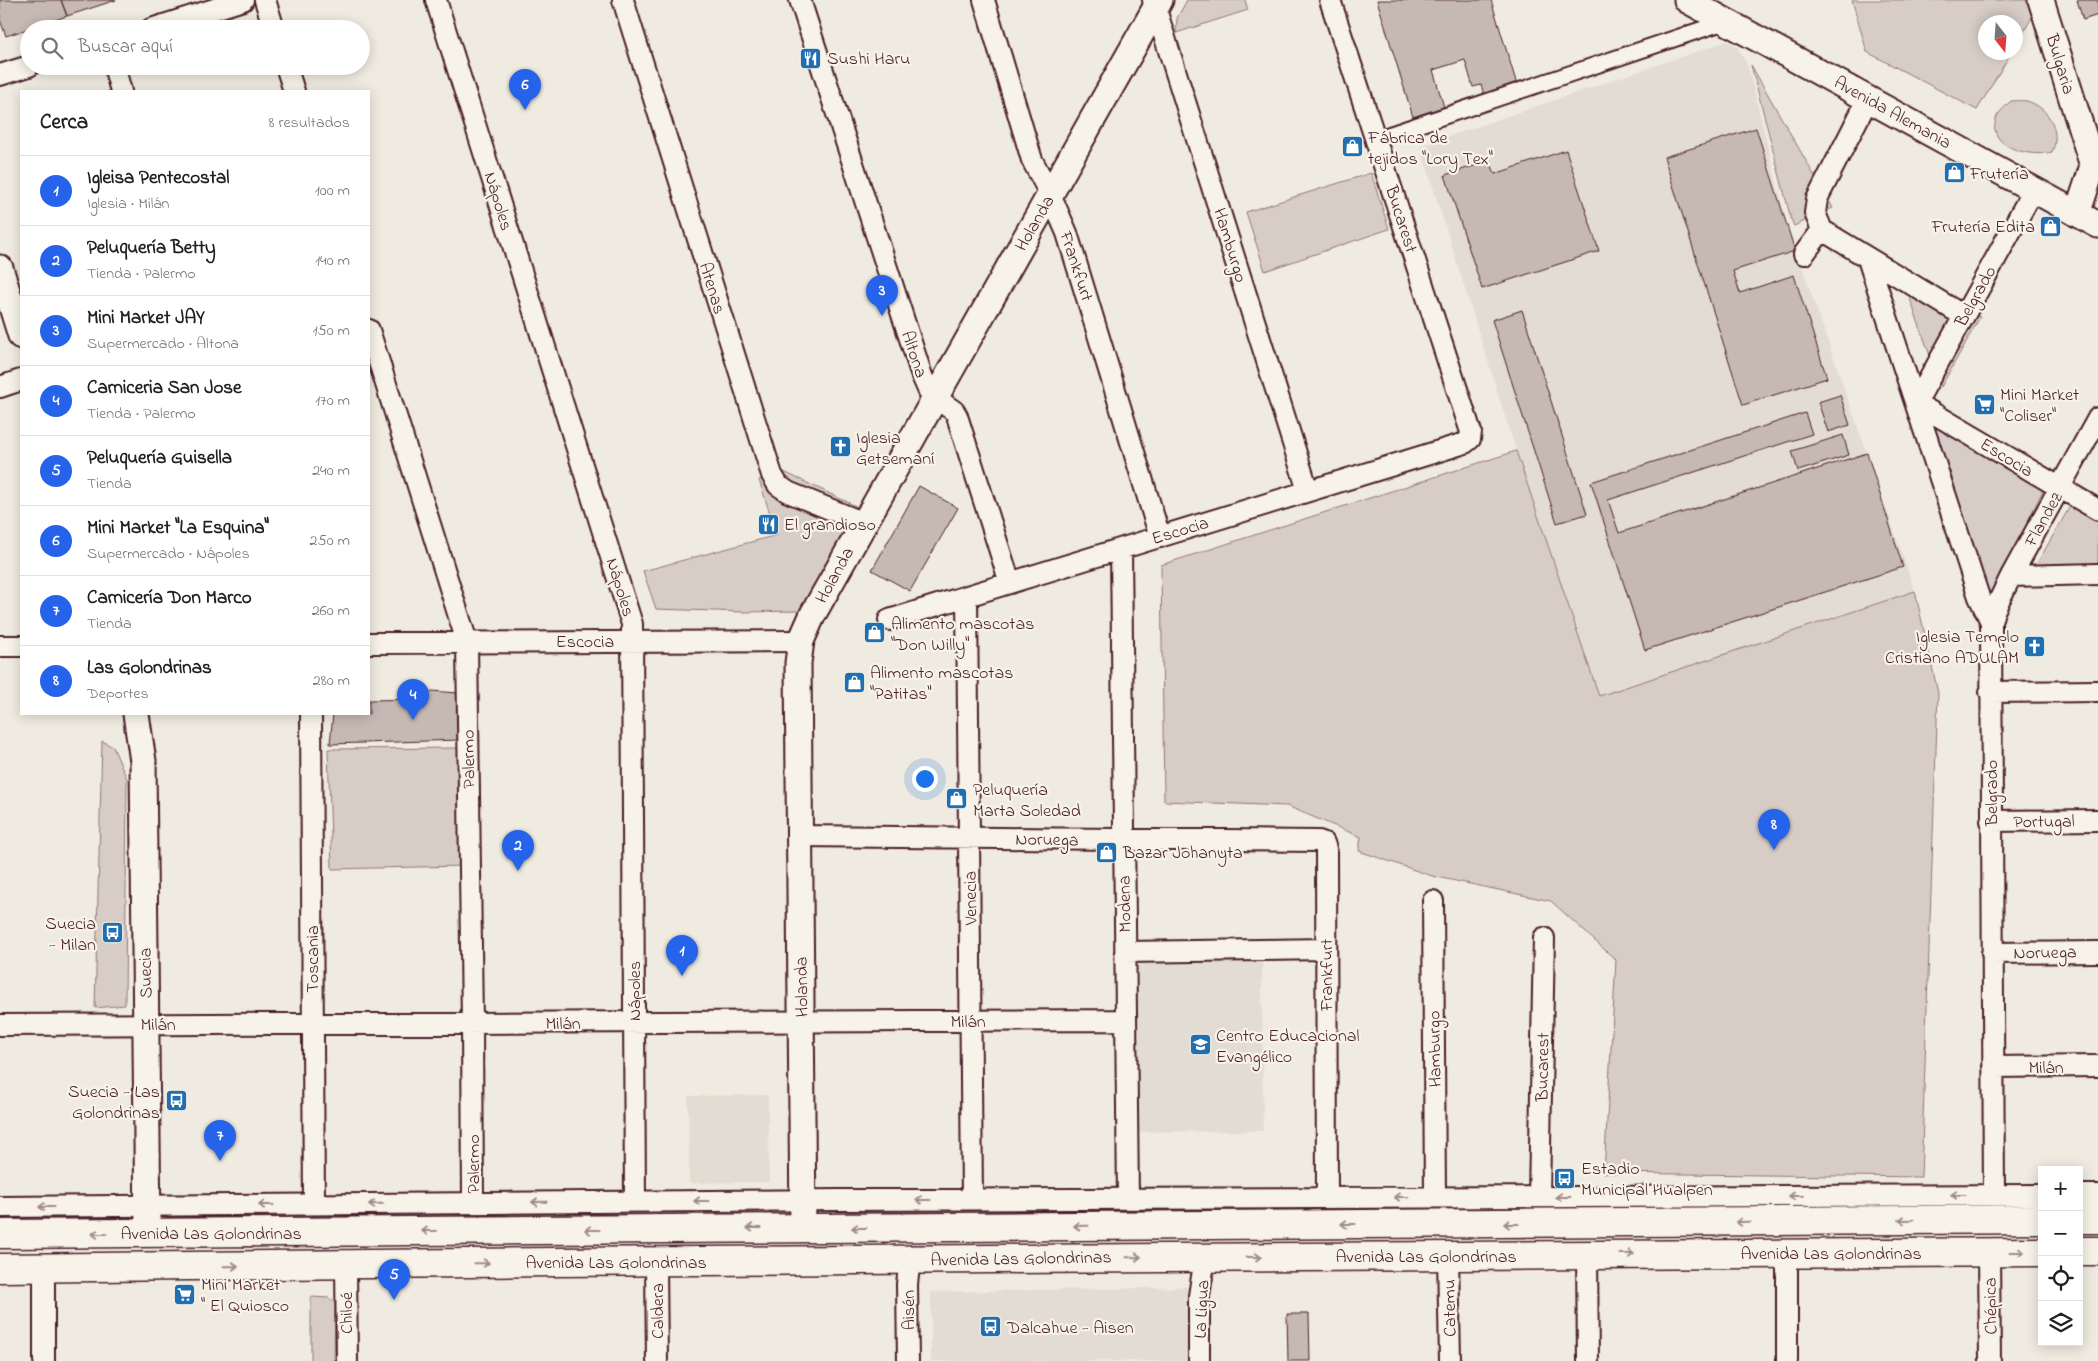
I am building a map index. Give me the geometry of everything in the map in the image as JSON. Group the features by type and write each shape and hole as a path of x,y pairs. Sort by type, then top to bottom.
{"main road":[{"name":"Avenida Las Golondrinas","path":"0,1234 2038,1219"},
{"path":"2083,1219 2098,1219"},
{"path":"780,1261 796,1247 803,1228"},
{"path":"910,1259 928,1238 943,1228"},
{"path":"108,1268 132,1254 141,1245 148,1233 158,1250 182,1267"},
{"path":"2083,1252 2098,1251"},
{"name":"Avenida Las Golondrinas","path":"0,1268 910,1259 2038,1252"}],"street":[{"path":"180,20 243,0"},
{"path":"265,0 271,20"},
{"name":"Nápoles","path":"436,0 629,614 633,641 635,1202"},
{"name":"Atenas","path":"623,0 775,480 788,492 864,523"},
{"name":"Altona","path":"800,0 925,385 935,398 954,411 957,416 1010,583"},
{"name":"Frankfurt","path":"984,0 1032,160 1050,194 1067,233 1160,537"},
{"name":"Bucarest","path":"1330,0 1471,432 1470,439"},
{"name":"Avenida Alemania","path":"1687,0 2088,219"},
{"name":"Bulgaria","path":"2041,0 2096,164 2088,219"},
{"name":"Holanda","path":"803,1228 798,663 801,641 812,614 1050,194 1156,2"},
{"name":"Hamburgo","path":"1156,2 1308,491"},
{"path":"1376,139 1726,22"},
{"path":"0,75 20,69"},
{"path":"117,75 121,90"},
{"path":"289,75 294,90"},
{"path":"1868,99 1817,199 1815,213 1822,230 1964,316"},
{"name":"Belgrado","path":"1916,403 2034,189"},
{"path":"1804,254 1822,230"},
{"name":"Belgrado","path":"1868,259 1979,597 1991,622 1994,1195"},
{"path":"0,268 20,333"},
{"name":"Palermo","path":"370,333 466,642 473,1203"},
{"path":"0,387 20,380"},
{"name":"Escocia","path":"1916,403 2098,510"},
{"name":"Flandez","path":"1991,622 1994,611 2011,576 2098,418"},
{"name":"Escocia","path":"889,620 1470,439"},
{"name":"Modena","path":"1121,549 1128,1199"},
{"path":"2011,576 2098,574"},
{"name":"Venecia","path":"967,596 972,1199"},
{"name":"Escocia","path":"370,643 801,641"},
{"path":"0,646 20,646"},
{"path":"1990,692 2098,691"},
{"name":"Suecia","path":"136,715 143,761 148,1233"},
{"name":"Toscania","path":"310,715 314,1204"},
{"name":"Portugal","path":"1991,821 2098,820"},
{"name":"Noruega","path":"799,836 1319,841 1324,843"},
{"name":"Frankfurt","path":"1324,843 1326,849 1327,1198"},
{"name":"Hamburgo","path":"1433,900 1436,1197"},
{"name":"Bucarest","path":"1539,1197 1544,938"},
{"path":"1125,952 1326,949"},
{"name":"Noruega","path":"1992,953 2098,952"},
{"name":"Milán","path":"0,1025 1126,1020"},
{"name":"Milán","path":"1993,1067 2098,1066"},
{"path":"2083,1195 2098,1194"},
{"name":"Avenida Las Golondrinas","path":"0,1207 972,1199 2038,1195"},
{"name":"Chépica","path":"1989,1252 1990,1361"},
{"path":"1787,1253 1788,1361"},
{"path":"1587,1254 1588,1361"},
{"name":"Catemu","path":"1448,1256 1450,1361"},
{"name":"La Ligua","path":"1199,1361 1198,1296 1205,1257"},
{"name":"Aisén","path":"908,1361 907,1284 910,1259"},
{"name":"Caldera","path":"656,1262 657,1361"},
{"name":"Chiloé","path":"346,1264 347,1361"},
{"path":"44,1268 44,1361"}],"shaded area":[{"path":"1187,0 1245,0 1248,10 1176,33 1177,18"},
{"path":"1852,0 2042,0 2023,33 2023,15 1978,15 1978,60 2007,60 1977,110 1867,52"},
{"path":"1727,41 1737,46 1748,66 1787,224 1915,591 1599,697 1516,451 1420,146"},
{"path":"1751,65 1833,208 1794,226 1791,219"},
{"path":"2011,101 2027,101 2035,104 2047,115 2054,129 2055,137 2052,152 2023,152 2004,144 1998,137 1995,129 1997,116"},
{"path":"1371,173 1389,229 1265,271 1246,212"},
{"path":"1902,276 1980,317 1941,387"},
{"path":"1934,426 2043,490 1989,601"},
{"path":"1516,451 1599,696 1915,591 1938,693 1921,1177 1604,1173 1616,960 1551,901 1432,876 1359,851 1361,837 1287,806 1164,801 1161,565"},
{"path":"782,471 860,508 799,611 744,612 656,609 643,571 777,535 759,480"},
{"path":"2072,503 2098,519 2098,570 2032,572"},
{"path":"102,741 113,747 127,779 125,1005 95,1008"},
{"path":"462,748 463,866 332,869 328,749"},
{"name":"Centro Educacional Evangélico","path":"1137,959 1262,959 1263,1131 1138,1132"},
{"path":"768,1095 769,1182 689,1183 688,1096"},
{"path":"1190,1287 1191,1361 931,1361 931,1292"},
{"path":"311,1297 329,1298 335,1303 334,1361 311,1361"}],"building":[{"path":"0,0 61,0 67,16 55,20 20,20 20,31 6,36 0,20"},
{"path":"61,0 116,0 67,16"},
{"path":"1377,0 1491,0 1518,88 1485,98 1481,85 1473,87 1465,60 1433,70 1444,107 1413,117"},
{"path":"2077,0 2098,0 2098,15 2083,20"},
{"path":"1756,128 1795,251 1733,271 1740,293 1794,275 1827,378 1743,405 1664,157"},
{"path":"1566,150 1599,251 1482,289 1445,175 1490,161 1495,174"},
{"path":"1522,310 1587,514 1557,523 1492,320"},
{"path":"1840,395 1850,425 1828,432 1818,402"},
{"path":"1805,413 1812,434 1608,500 1619,533 1867,453 1903,567 1645,650 1591,482"},
{"path":"1843,435 1849,455 1798,471 1792,451"},
{"path":"919,486 958,508 910,591 872,570"},
{"path":"431,691 459,693 460,740 330,744 333,715 370,715 370,700 425,699"},
{"path":"1287,1314 1309,1314 1310,1361 1288,1361"}],"place":[{"name":"Sushi Haru","path":"811,58"},
{"name":"Mini Market \"La Esquina\"","path":"525,110"},
{"name":"Fábrica de tejidos \"Lory Tex\"","path":"1352,147"},
{"name":"Frutería","path":"1954,173"},
{"name":"Frutería Edita","path":"2051,226"},
{"name":"Mini Market JAY","path":"882,316"},
{"name":"Mini Market \"Coliser\"","path":"1984,404"},
{"name":"Iglesia Getsemaní","path":"840,447"},
{"name":"El grandioso","path":"768,524"},
{"name":"Alimento mascotas \"Don Willy\"","path":"875,633"},
{"name":"Iglesia Templo Cristiano ADULAM","path":"2035,646"},
{"name":"Alimento mascotas \"Patitas\"","path":"854,682"},
{"name":"Carniceria San Jose","path":"413,720"},
{"name":"Peluquería Marta Soledad","path":"957,799"},
{"name":"Las Golondrinas","path":"1774,850"},
{"name":"Bazar Johanyta","path":"1107,852"},
{"name":"Peluquería Betty","path":"518,871"},
{"name":"Suecia - Milan","path":"112,933"},
{"name":"Igleisa Pentecostal","path":"682,976"},
{"name":"Centro Educacional Evangélico","path":"1200,1045"},
{"name":"Suecia - Las Golondrinas","path":"176,1101"},
{"name":"Carnicería Don Marco","path":"220,1161"},
{"name":"Estadio Municipal Hualpen","path":"1565,1178"},
{"name":"Mini Market \" El Quiosco","path":"185,1294"},
{"name":"Peluquería Guisella","path":"394,1300"},
{"name":"Dalcahue - Aisen","path":"991,1327"}]}
